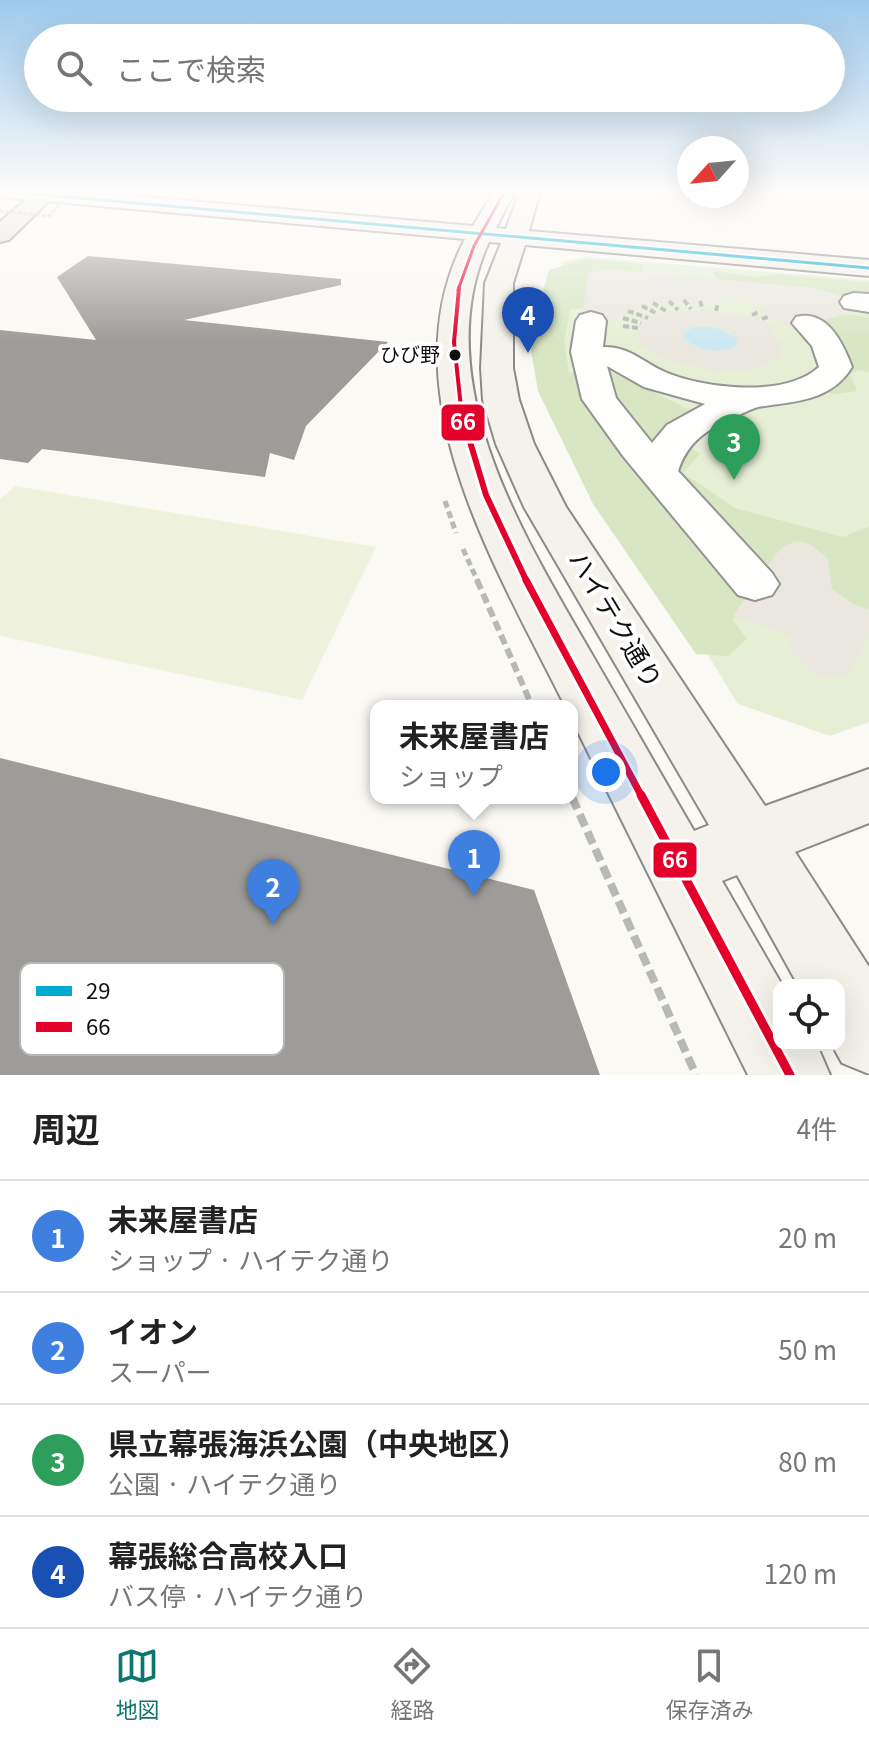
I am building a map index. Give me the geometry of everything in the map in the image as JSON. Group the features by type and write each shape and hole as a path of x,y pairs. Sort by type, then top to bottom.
{"street":[{"path":"488,241 461,277 455,308 458,400 467,446 486,501 790,1075"},
{"name":"ハイテク通り","path":"503,241 497,368 501,400 515,444 545,507 752,840 834,979"},
{"path":"678,241 869,268"},
{"path":"743,241 869,254"},
{"path":"599,332 615,357 648,377 707,395 746,398 788,394 830,377 836,367 833,353 807,323"},
{"path":"599,332 599,399 658,473 755,584"},
{"path":"833,353 869,365"},
{"path":"658,473 676,434 686,425 746,398"},
{"path":"678,867 869,796"},
{"name":"ハイテク通り","path":"845,997 869,1036"}],"path":[{"path":"684,300 691,309"},
{"path":"669,301 678,310"},
{"path":"700,301 703,310"},
{"path":"653,303 666,311"},
{"path":"716,311 718,303"},
{"path":"642,306 658,314"},
{"path":"628,311 648,318"},
{"path":"752,315 759,312"},
{"path":"762,319 770,316"},
{"path":"599,332 641,323"},
{"path":"575,804 696,1075"}],"green space":[{"path":"587,257 869,280 869,722 830,736 738,704 576,441 556,278 564,261"},
{"path":"586,259 643,264 642,277 598,308 571,309 564,341 569,373 597,365 693,411 662,428 700,454 683,473 735,508 843,537 869,526 869,634 792,614 732,618 747,639 728,656 696,654 593,504 538,391 529,339 549,270"},
{"path":"714,271 758,277 772,274 869,282 869,303 724,281 715,277"},
{"path":"846,314 869,317 869,372 859,370 850,374 857,391 833,394 822,391 822,372 804,325"},
{"path":"15,486 376,547 302,700 0,636 0,499"}],"shaded area":[{"path":"606,269 813,288 852,299 860,311 788,326 759,312 768,306 723,296 718,303 684,300 653,303 628,311 611,324 581,320 589,273"},
{"path":"703,310 747,318 752,315 779,328 770,330 783,348 780,357 755,370 710,371 658,357 642,345 637,337 638,328 648,318 666,311","holes":["701,327 730,332 738,342 732,348 707,350 691,345 685,331"]},
{"path":"796,541 810,544 828,559 832,589 855,605 869,609 869,635 849,674 830,678 816,675 792,655 789,648 792,636 733,616 777,553"}],"water":[{"path":"694,327 723,330 737,339 737,345 724,350 709,350 684,338 683,333"}],"building":[{"path":"88,256 341,279 341,285 184,320 388,342 306,426 294,460 270,453 265,477 42,449 28,463 0,459 0,330 96,340 57,277"},
{"path":"0,758 534,890 600,1075 0,1075"}],"transit line":[{"name":"66","path":"477,241 458,289 454,342 462,419 477,470 521,571 790,1075"},
{"name":"29","path":"566,241 869,268"}],"place":[{"name":"幕張総合高校入口","path":"528,353"},
{"name":"ひび野","path":"455,355"},
{"name":"県立幕張海浜公園（中央地区）","path":"734,480"},
{"name":"未来屋書店","path":"474,896"},
{"name":"イオン","path":"273,925"}]}
